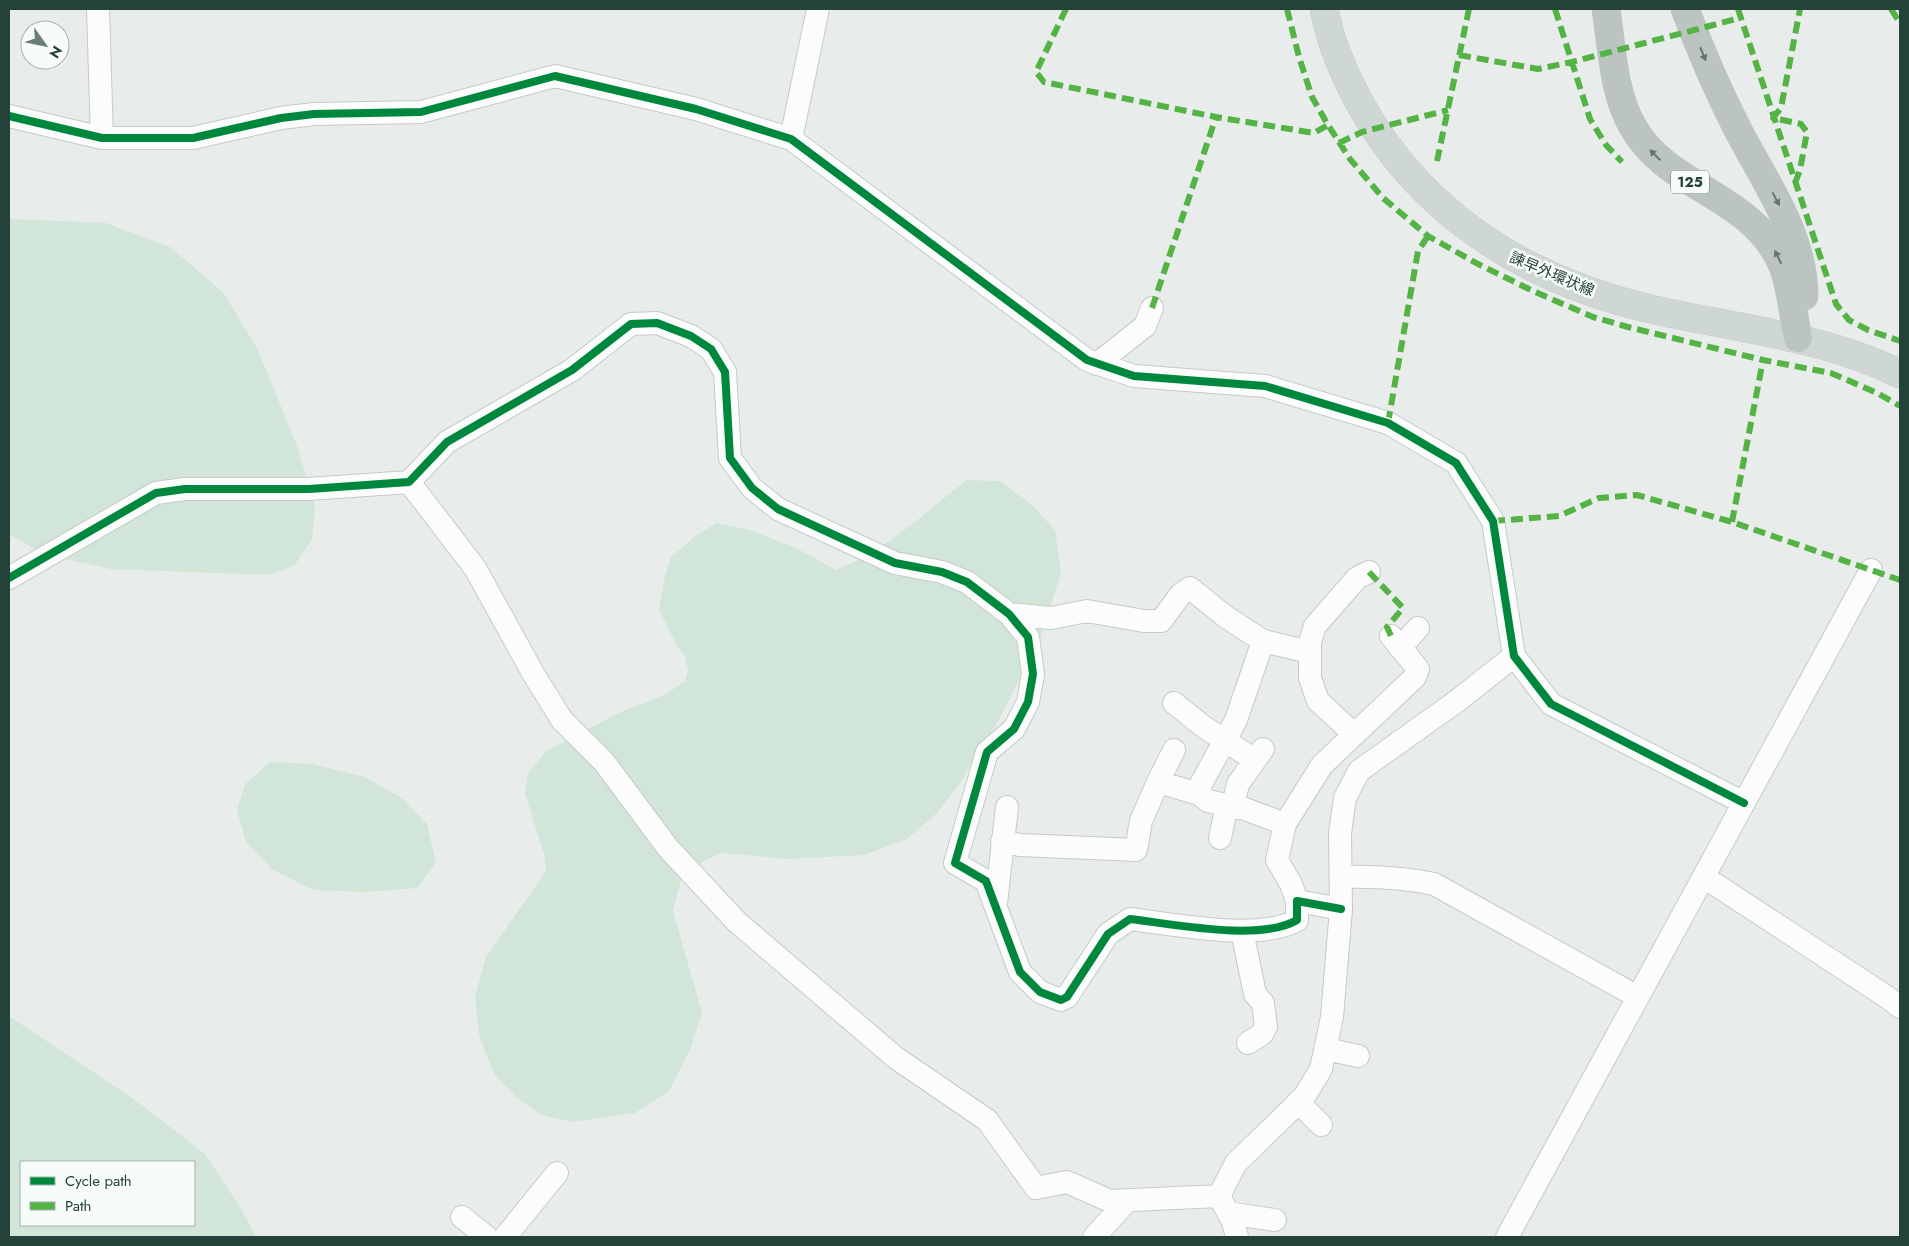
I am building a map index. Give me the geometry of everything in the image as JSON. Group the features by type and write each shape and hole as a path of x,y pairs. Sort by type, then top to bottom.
{"highway":[{"name":"125","path":"1606,9 1617,79 1623,103 1632,126 1658,160 1735,209 1766,236 1786,274 1798,338"},
{"path":"1685,9 1714,81 1737,128 1779,204 1792,234 1801,261 1804,283 1804,304 1798,338"}],"main road":[{"name":"諫早外環状線","path":"1324,9 1334,48 1350,84 1368,119 1393,154 1448,213 1507,255 1572,285 1607,297 1645,308 1798,338 1843,351 1900,374"}],"street":[{"path":"98,9 102,138"},
{"path":"791,139 818,9"},
{"path":"9,116 102,138 193,138 281,118 314,114 421,112 555,76 696,109 791,139 1087,360 1134,376 1265,386 1388,423 1456,463 1493,521 1514,656 1552,704 1744,802"},
{"path":"1097,364 1144,326 1152,308"},
{"path":"9,578 156,494 185,489 309,489 409,482 447,442 572,370 631,324 657,323 691,336 711,349 725,372 730,458 752,488 778,509 895,563 942,572 967,582 1009,614 1028,637 1033,674 1028,702 1014,729 987,752 955,863 986,881 1020,972 1040,992 1060,1000 1068,997 1108,934 1130,919 1242,931 1286,926 1296,920 1297,901 1291,884 1278,860 1285,824 1322,765 1416,677 1418,669 1396,642 1418,628"},
{"path":"409,482 476,568 534,675 562,720 604,762 668,848 737,922 896,1058 987,1120 1036,1188 1067,1182 1110,1201 1224,1204 1275,1220"},
{"path":"1507,1237 1870,570"},
{"path":"1354,734 1318,701 1310,678 1310,642 1315,626 1358,578 1368,572"},
{"path":"1009,614 1050,618 1087,611 1144,621 1162,621 1181,594 1190,588 1226,617 1263,641 1310,652"},
{"path":"1196,793 1236,720 1263,641"},
{"path":"1237,1237 1224,1204 1236,1163 1304,1097 1321,1069 1326,1049 1332,1017 1341,909 1340,833 1345,798 1360,771 1457,701 1514,656"},
{"path":"1174,703 1204,727 1226,741 1260,754 1238,784 1220,838"},
{"path":"1002,841 1020,845 1136,850 1141,821 1174,750"},
{"path":"1158,782 1196,793 1208,801 1246,809 1285,824"},
{"path":"996,907 1007,807"},
{"path":"1340,877 1385,876 1413,879 1434,884 1638,998"},
{"path":"1704,877 1888,997 1900,1008"},
{"path":"1297,901 1341,909"},
{"path":"1242,931 1255,994 1263,1003 1266,1027 1262,1034 1248,1043"},
{"path":"1326,1049 1358,1056"},
{"path":"1298,1102 1321,1125"},
{"path":"505,1237 557,1173"},
{"path":"1094,1237 1126,1202"},
{"path":"462,1217 487,1237"}],"green space":[{"path":"9,219 106,223 170,247 223,292 258,350 297,446 315,506 312,540 294,566 269,575 110,569 43,554 9,534"},
{"path":"966,480 1000,481 1032,505 1055,530 1061,573 1041,636 1000,718 958,786 937,813 907,839 864,855 788,859 721,853 704,861 681,880 673,911 702,1013 690,1050 669,1091 635,1113 572,1122 541,1115 517,1098 494,1074 479,1035 475,997 486,957 546,871 545,858 525,793 528,773 545,752 623,711 663,696 685,681 688,671 685,656 678,648 659,610 665,576 671,557 694,537 716,523 750,530 798,549 836,570 871,553 888,542"},
{"path":"270,762 313,764 365,777 402,798 427,824 436,863 417,888 366,892 313,890 272,869 246,842 237,810 245,784"},
{"path":"9,1016 131,1097 205,1154 240,1207 256,1237 9,1237"}],"marked path":[{"path":"1066,9 1036,72 1044,82 1216,117 1314,133 1328,125"},
{"path":"1287,9 1299,57 1312,97 1328,125 1350,159 1383,198 1428,236 1478,264 1533,291 1593,317 1763,360 1831,373 1877,393 1900,406"},
{"path":"1437,161 1469,9"},
{"path":"1555,9 1590,119 1606,145 1622,162"},
{"path":"1738,9 1836,304 1849,320 1868,330 1900,341"},
{"path":"1795,183 1800,170 1807,132 1801,124 1773,118 1781,108 1800,9"},
{"path":"1891,9 1900,23"},
{"path":"1459,55 1538,69 1572,62 1740,18"},
{"path":"1339,143 1362,132 1448,110"},
{"path":"1152,308 1216,117"},
{"path":"1388,423 1418,251 1428,236"},
{"path":"1732,522 1763,360"},
{"path":"1493,521 1559,516 1599,498 1637,495 1732,522 1900,580"},
{"path":"1369,572 1403,608 1387,627 1391,636"}],"cycle path":[{"path":"9,116 102,138 193,138 281,118 314,114 421,112 555,76 696,109 791,139 1087,360 1134,376 1265,386 1388,423 1456,463 1493,521 1514,656 1551,704 1744,803"},
{"path":"9,578 156,493 185,489 309,489 409,482 447,442 572,370 631,324 657,323 691,336 711,349 725,372 730,458 752,488 778,509 895,563 942,572 967,582 1009,614 1028,637 1033,674 1028,702 1014,729 987,752 955,863 986,881 1020,972 1040,992 1061,1000 1067,997 1108,934 1130,919 1216,930 1261,930 1297,920 1297,901 1341,909"}]}
